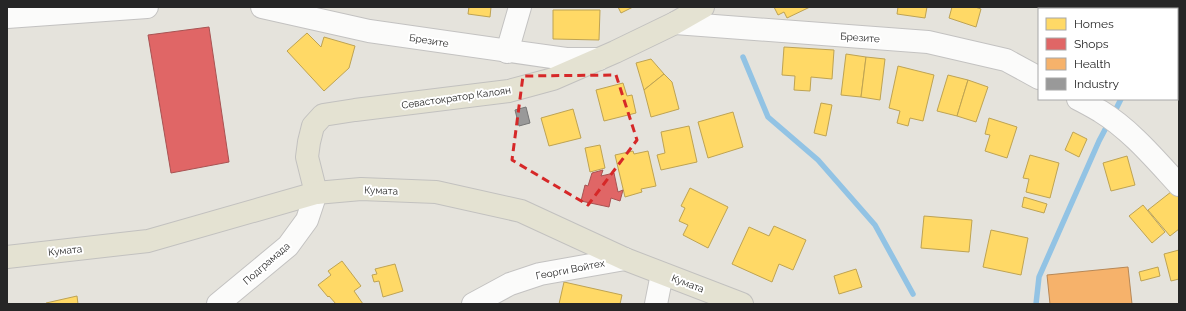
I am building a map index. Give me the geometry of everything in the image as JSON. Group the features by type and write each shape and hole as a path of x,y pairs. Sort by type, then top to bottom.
{"main road":[{"name":"Севастократор Калоян","path":"316,193 307,157 313,126 322,115 509,90 553,79 675,23 703,7"},
{"name":"Кумата","path":"7,257 148,241 316,193 361,189 436,192 521,211 625,259 742,304"}],"street":[{"path":"7,17 102,9 147,7"},
{"name":"Брезите","path":"262,7 369,31 507,52 566,59 599,59"},
{"path":"507,52 520,7"},
{"name":"Брезите","path":"675,23 928,42 1006,60 1038,77"},
{"path":"1080,100 1101,111 1119,124 1146,149 1179,185"},
{"name":"Подграмада","path":"218,304 288,246 307,220 316,193"},
{"name":"Георги Войтех","path":"473,304 510,284 540,274 625,259"},
{"path":"656,304 662,274"}],"highlighted area":[{"path":"616,75 637,140 588,205 512,160 523,76"}],"building: Homes":[{"path":"469,7 491,7 490,17 468,14"},
{"path":"618,7 633,7 621,13"},
{"path":"774,7 810,7 787,18 784,12 778,15"},
{"path":"898,7 927,7 925,18 897,14"},
{"path":"952,7 975,7 981,9 976,27 949,18"},
{"path":"1093,7 1132,7 1132,8"},
{"path":"553,10 600,10 599,40 553,39"},
{"path":"307,33 321,47 324,37 355,46 349,68 324,91 287,51"},
{"path":"1179,46 1178,91 1178,48"},
{"path":"784,47 834,50 832,79 811,77 810,91 794,90 795,76 782,75"},
{"path":"846,54 866,57 861,97 841,95"},
{"path":"866,57 885,59 880,100 861,97"},
{"path":"651,59 664,74 644,90 636,63"},
{"path":"898,66 934,75 923,121 910,118 908,126 897,123 900,111 889,108"},
{"path":"664,74 672,82 679,109 651,117 644,90"},
{"path":"948,75 968,80 957,116 937,111"},
{"path":"968,80 988,87 976,122 957,116"},
{"path":"623,83 627,96 632,95 636,113 604,121 596,90"},
{"path":"821,103 832,105 826,136 814,133"},
{"path":"573,109 581,138 549,146 541,118"},
{"path":"733,112 743,147 708,158 698,122"},
{"path":"989,118 1017,127 1007,158 985,151 990,135 985,134"},
{"path":"689,126 697,162 661,170 657,155 665,153 661,132"},
{"path":"1073,132 1087,139 1079,157 1065,150"},
{"path":"600,145 605,168 590,172 585,148"},
{"path":"633,151 634,154 648,151 656,186 641,189 642,192 625,197 615,155"},
{"path":"1030,155 1059,163 1050,198 1026,192 1029,179 1023,178"},
{"path":"1127,156 1135,185 1111,191 1103,163"},
{"path":"690,188 728,207 708,248 683,235 688,225 679,221 685,208 681,206"},
{"path":"1176,188 1179,192 1179,229 1170,236 1148,210"},
{"path":"1024,197 1047,204 1044,213 1022,207"},
{"path":"1143,205 1165,232 1152,243 1129,216"},
{"path":"924,216 972,220 969,252 921,248"},
{"path":"774,226 806,240 793,270 779,264 772,282 732,264 749,227 769,236"},
{"path":"991,230 1028,238 1021,275 983,267"},
{"path":"1179,250 1179,279 1171,281 1164,254"},
{"path":"342,261 361,286 354,291 363,304 336,304 318,285 331,275 328,271"},
{"path":"395,264 403,291 383,297 379,281 374,282 372,275 377,274 375,269"},
{"path":"1158,267 1160,276 1141,281 1139,272"},
{"path":"856,269 862,287 839,294 834,276"},
{"path":"564,282 622,295 620,304 559,304"},
{"path":"77,296 78,304 46,303"}],"building: Shops":[{"path":"209,27 229,162 171,173 148,35"},
{"path":"603,170 601,176 614,173 618,192 623,190 620,201 611,198 609,207 581,201 585,185 588,186 592,173"}],"building: Health":[{"path":"1128,267 1132,304 1050,304 1047,275"}],"building: Industry":[{"path":"526,107 530,123 519,126 515,110"}],"waterway":[{"path":"743,57 768,117 818,160 875,225 913,294"},
{"path":"1113,115 1120,100"},
{"path":"1036,304 1039,277 1099,141 1109,122"}]}
